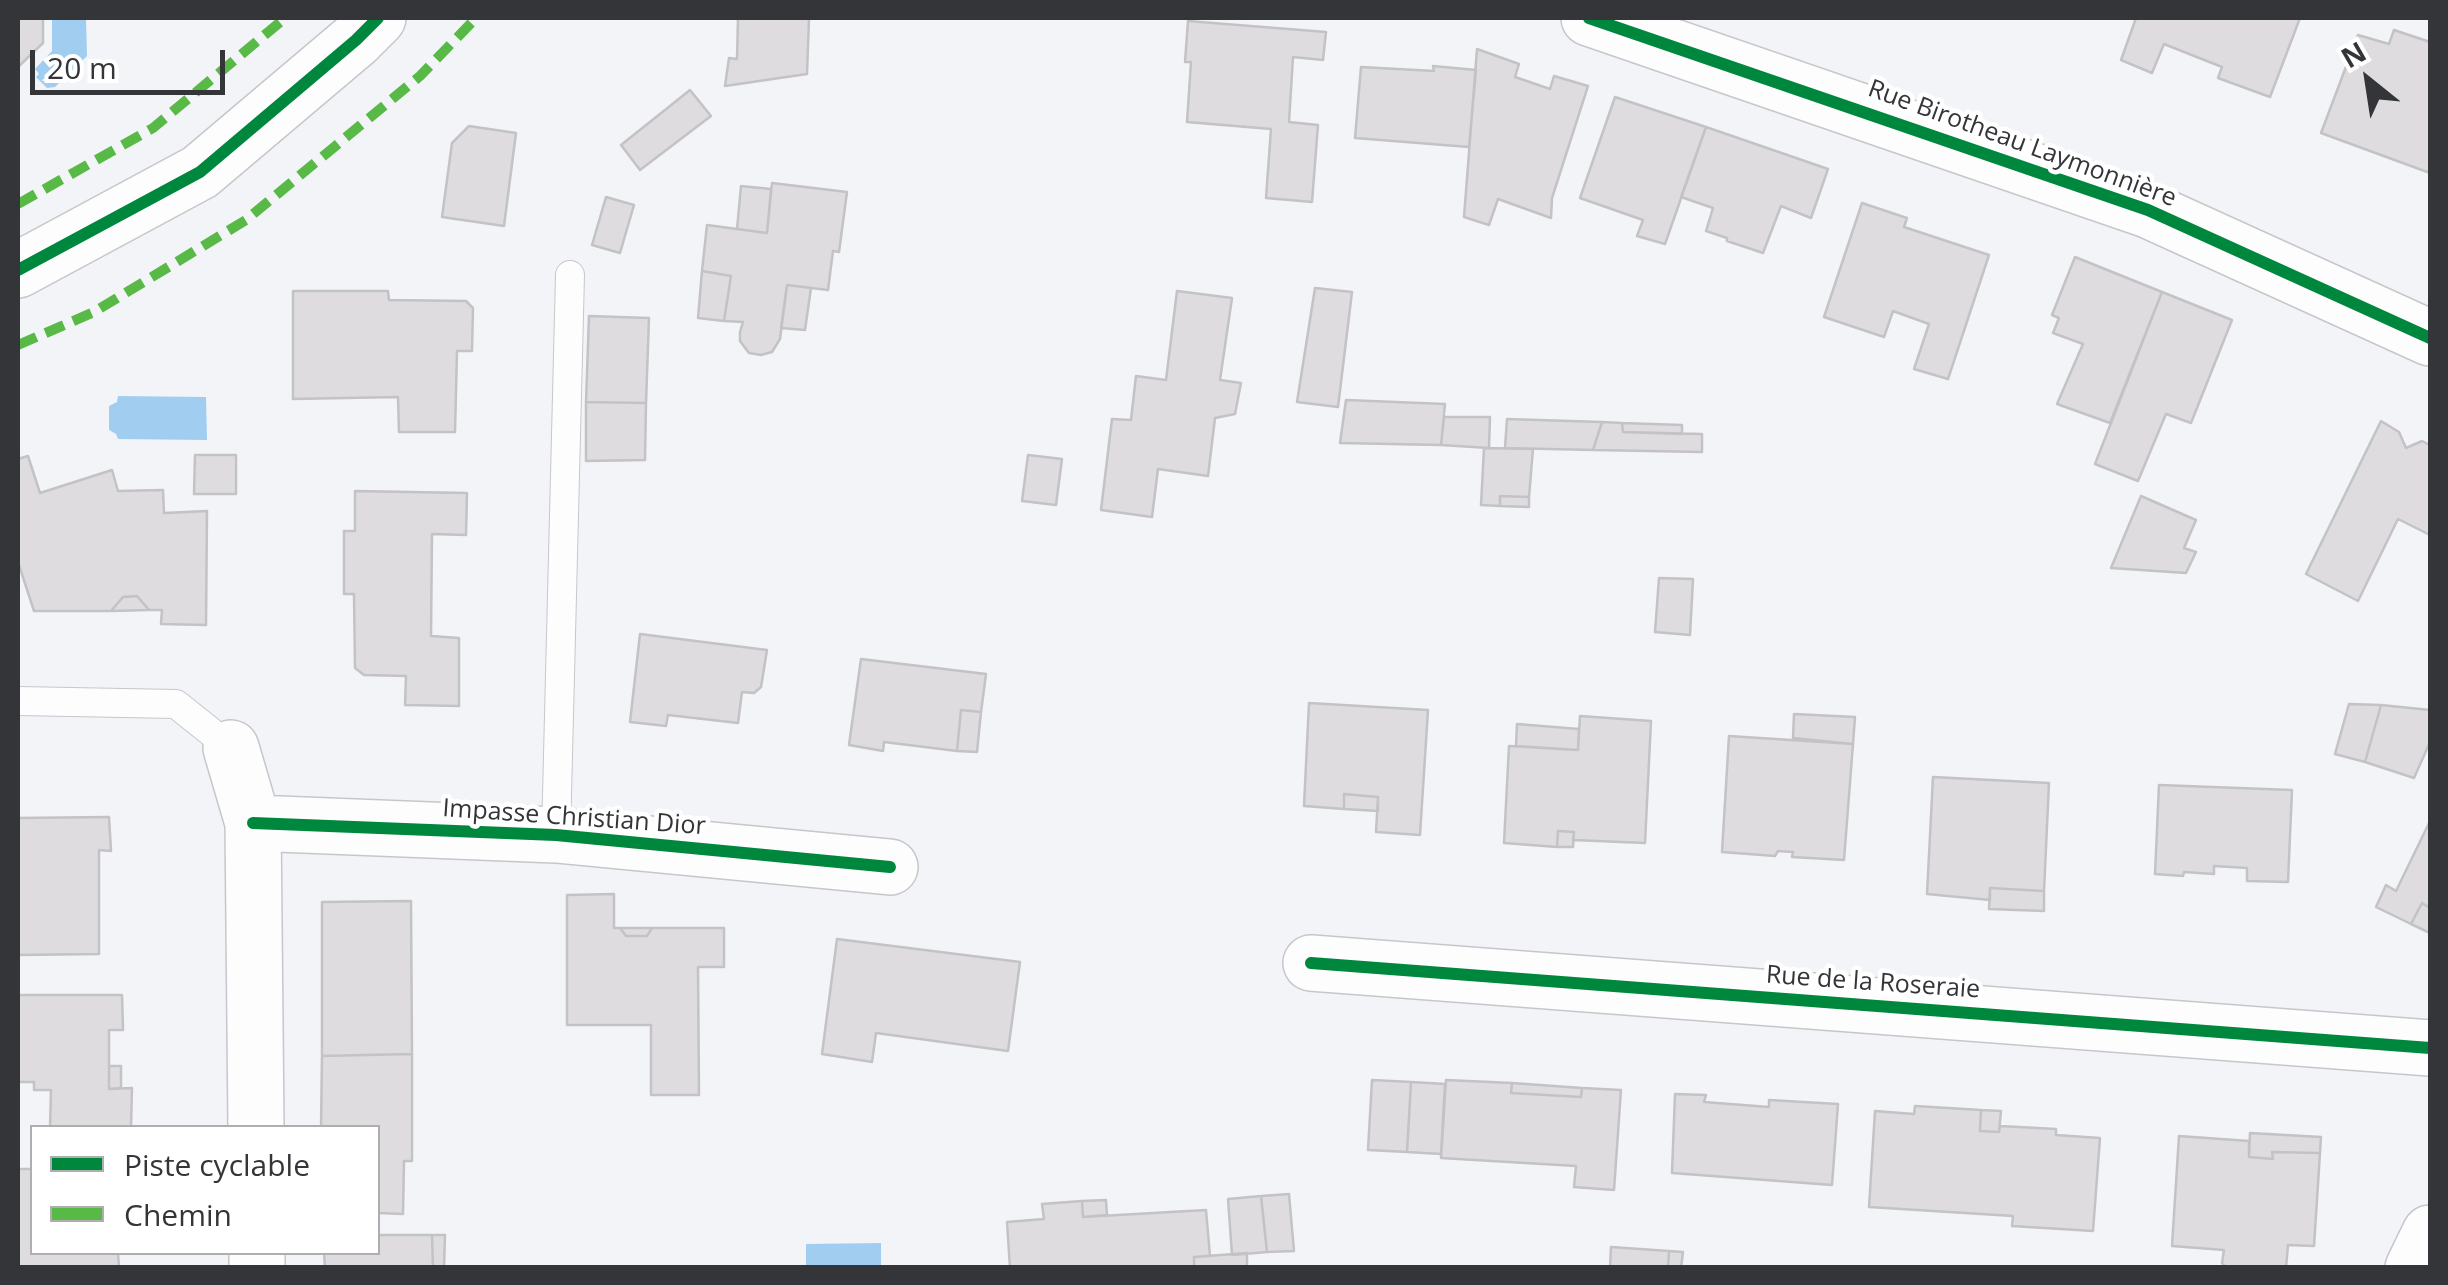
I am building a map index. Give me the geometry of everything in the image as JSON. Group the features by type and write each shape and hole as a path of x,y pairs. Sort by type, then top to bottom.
{"street":[{"path":"18,270 200,172 378,18"},
{"name":"Rue Birotheau Laymonnière","path":"1589,18 2148,210 2430,338"},
{"path":"231,748 254,823 256,1125"},
{"name":"Impasse Christian Dior","path":"254,823 556,835 890,867"},
{"name":"Rue de la Roseraie","path":"1312,963 2430,1048"},
{"path":"2414,1268 2430,1232"}],"lane":[{"name":"Impasse Christian Dior","path":"556,835 570,274"},
{"path":"18,701 176,704 231,748"}],"water":[{"path":"52,18 86,18 87,56 55,87 47,88 36,77 39,74 35,69 52,51"},
{"path":"118,396 206,397 207,440 118,439 109,430 109,406 117,402"},
{"path":"881,1243 881,1267 806,1267 806,1244"}],"building":[{"path":"18,18 43,18 43,43 18,67"},
{"path":"738,18 809,18 807,74 725,86 729,58 737,59"},
{"path":"2136,18 2300,18 2270,97 2218,78 2222,67 2164,44 2152,73 2121,60"},
{"path":"1188,21 1326,32 1323,60 1293,57 1289,122 1318,125 1312,202 1266,198 1271,129 1187,122 1191,62 1185,62"},
{"path":"2394,30 2430,42 2430,173 2321,133 2358,35 2389,44"},
{"path":"1477,49 1519,64 1515,77 1550,89 1554,76 1588,86 1552,198 1551,218 1498,199 1489,225 1464,217"},
{"path":"1433,66 1476,70 1469,147 1355,138 1361,67 1434,71"},
{"path":"690,90 711,116 640,170 621,145"},
{"path":"1615,97 1706,127 1665,244 1637,236 1643,220 1580,198"},
{"path":"469,126 516,133 504,226 442,217 452,143"},
{"path":"1706,127 1828,169 1811,218 1781,206 1763,253 1706,231 1713,208 1681,197"},
{"path":"772,183 847,192 839,252 833,251 828,290 787,285 780,339 772,352 761,355 749,353 740,341 743,322 724,321 731,276 702,271 707,225 767,233"},
{"path":"741,186 771,189 767,233 737,229"},
{"path":"606,197 634,205 620,253 592,245"},
{"path":"1862,203 1907,218 1904,227 1989,255 1948,379 1914,369 1929,324 1893,311 1884,337 1824,317"},
{"path":"2075,257 2162,292 2110,423 2057,404 2083,344 2053,333 2059,318 2052,315"},
{"path":"702,271 731,276 724,321 698,318"},
{"path":"787,285 811,288 805,330 781,328"},
{"path":"1315,288 1352,292 1338,407 1297,402"},
{"path":"293,291 388,291 389,300 466,301 473,308 472,351 457,351 455,432 399,432 398,397 293,399"},
{"path":"1177,291 1232,298 1220,380 1241,383 1235,414 1215,418 1208,476 1158,469 1152,517 1101,510 1112,419 1131,420 1136,376 1166,380"},
{"path":"2162,292 2232,320 2191,423 2166,414 2138,481 2095,464"},
{"path":"589,316 649,318 646,403 586,402"},
{"path":"1346,400 1445,404 1441,445 1340,443"},
{"path":"586,402 646,403 645,460 586,461"},
{"path":"1444,417 1490,417 1489,448 1441,445"},
{"path":"1507,419 1602,422 1593,450 1505,448"},
{"path":"2381,421 2399,432 2406,448 2422,441 2430,445 2430,535 2398,519 2358,601 2306,574"},
{"path":"1602,422 1622,423 1623,432 1702,434 1702,452 1593,450"},
{"path":"1622,423 1682,425 1682,434 1623,432"},
{"path":"1484,448 1533,449 1529,497 1500,496 1500,506 1481,505"},
{"path":"195,455 236,455 236,494 194,494"},
{"path":"1028,455 1062,459 1056,505 1022,501"},
{"path":"28,456 40,493 112,470 118,491 163,490 164,513 207,511 206,625 161,624 162,610 149,610 137,596 123,597 111,611 34,611 18,562 18,459"},
{"path":"355,491 467,493 466,535 432,534 431,636 459,638 459,706 405,705 406,676 364,675 355,668 354,594 344,594 344,531 355,531"},
{"path":"1500,496 1529,497 1529,507 1500,506"},
{"path":"2141,496 2196,520 2184,548 2196,552 2186,573 2111,568"},
{"path":"1659,578 1693,579 1690,635 1655,632"},
{"path":"137,596 149,610 111,611 123,597"},
{"path":"640,634 767,650 761,687 754,693 742,692 738,723 668,715 666,726 630,722"},
{"path":"861,659 986,674 981,712 961,710 957,751 884,742 883,751 849,745"},
{"path":"1309,703 1428,710 1420,835 1376,832 1378,797 1344,794 1344,809 1304,806"},
{"path":"2349,704 2381,705 2365,762 2335,754"},
{"path":"2381,705 2430,710 2430,742 2414,778 2365,762"},
{"path":"961,710 981,712 977,752 957,751"},
{"path":"1794,714 1855,717 1853,744 1793,738"},
{"path":"1580,716 1651,721 1645,843 1573,840 1574,832 1558,831 1557,847 1504,843 1509,746 1578,750"},
{"path":"1517,724 1579,729 1578,750 1516,746"},
{"path":"1729,736 1853,744 1844,860 1792,857 1793,852 1778,851 1775,856 1722,852"},
{"path":"1933,777 2049,783 2044,891 1990,888 1990,900 1927,894"},
{"path":"2159,785 2292,790 2288,882 2247,881 2247,868 2214,866 2214,874 2155,874"},
{"path":"1344,794 1378,797 1378,811 1344,809"},
{"path":"109,817 111,851 99,850 99,954 18,955 18,818"},
{"path":"2430,821 2430,908 2422,903 2411,924 2376,907 2386,885 2396,891"},
{"path":"1558,831 1574,832 1573,847 1557,847"},
{"path":"1990,888 2044,891 2044,911 1989,909"},
{"path":"614,894 614,928 620,928 626,936 647,936 652,928 724,928 724,967 698,967 699,1095 651,1095 651,1025 567,1025 567,895"},
{"path":"411,901 412,1054 322,1056 322,902"},
{"path":"2422,903 2430,908 2430,933 2411,924"},
{"path":"620,928 652,928 647,936 626,936"},
{"path":"837,939 1020,962 1008,1051 876,1033 872,1062 822,1054"},
{"path":"18,995 122,995 123,1030 109,1030 109,1089 132,1088 131,1125 50,1125 51,1090 34,1090 34,1082 18,1082"},
{"path":"412,1054 412,1161 404,1161 403,1214 380,1213 380,1125 321,1125 322,1056"},
{"path":"109,1066 121,1066 121,1088 109,1089"},
{"path":"1372,1080 1411,1082 1407,1152 1368,1150"},
{"path":"1446,1080 1512,1083 1511,1093 1581,1097 1582,1088 1621,1090 1614,1190 1574,1187 1576,1166 1441,1158"},
{"path":"1411,1082 1445,1084 1441,1154 1407,1152"},
{"path":"1512,1083 1582,1088 1581,1097 1511,1093"},
{"path":"1675,1094 1706,1095 1704,1102 1769,1107 1769,1100 1838,1104 1832,1185 1672,1173"},
{"path":"1915,1106 1981,1110 1980,1131 1999,1132 2000,1126 2056,1129 2056,1135 2100,1138 2093,1231 2012,1226 2013,1216 1869,1207 1875,1111 1914,1114"},
{"path":"1981,1110 2001,1111 1999,1132 1980,1131"},
{"path":"2250,1133 2321,1137 2320,1153 2272,1152 2273,1159 2249,1157"},
{"path":"2179,1136 2249,1141 2249,1157 2273,1159 2272,1152 2320,1153 2314,1246 2288,1245 2286,1268 2226,1268 2222,1263 2224,1250 2172,1246"},
{"path":"18,1169 30,1169 30,1255 118,1255 119,1268 18,1268"},
{"path":"1289,1194 1294,1251 1267,1252 1261,1196"},
{"path":"1261,1196 1267,1252 1232,1255 1228,1199"},
{"path":"1106,1200 1107,1215 1083,1217 1082,1201"},
{"path":"1082,1201 1083,1217 1206,1210 1210,1256 1194,1257 1194,1268 1010,1268 1007,1222 1044,1219 1042,1204"},
{"path":"380,1235 432,1235 433,1268 325,1268 324,1255 380,1255"},
{"path":"432,1235 445,1235 444,1268 433,1268"},
{"path":"1611,1247 1669,1251 1668,1268 1610,1268"},
{"path":"1669,1251 1683,1252 1681,1268 1668,1268"},
{"path":"1247,1253 1247,1268 1194,1268 1194,1257"}],"marked path":[{"path":"18,204 153,128 285,18"},
{"path":"18,345 94,312 246,220 420,76 476,18"}],"cycle path":[{"path":"18,270 200,172 378,18"},
{"path":"1589,18 2148,210 2430,338"},
{"path":"253,823 556,835 890,867"},
{"path":"1311,963 2430,1048"}]}
